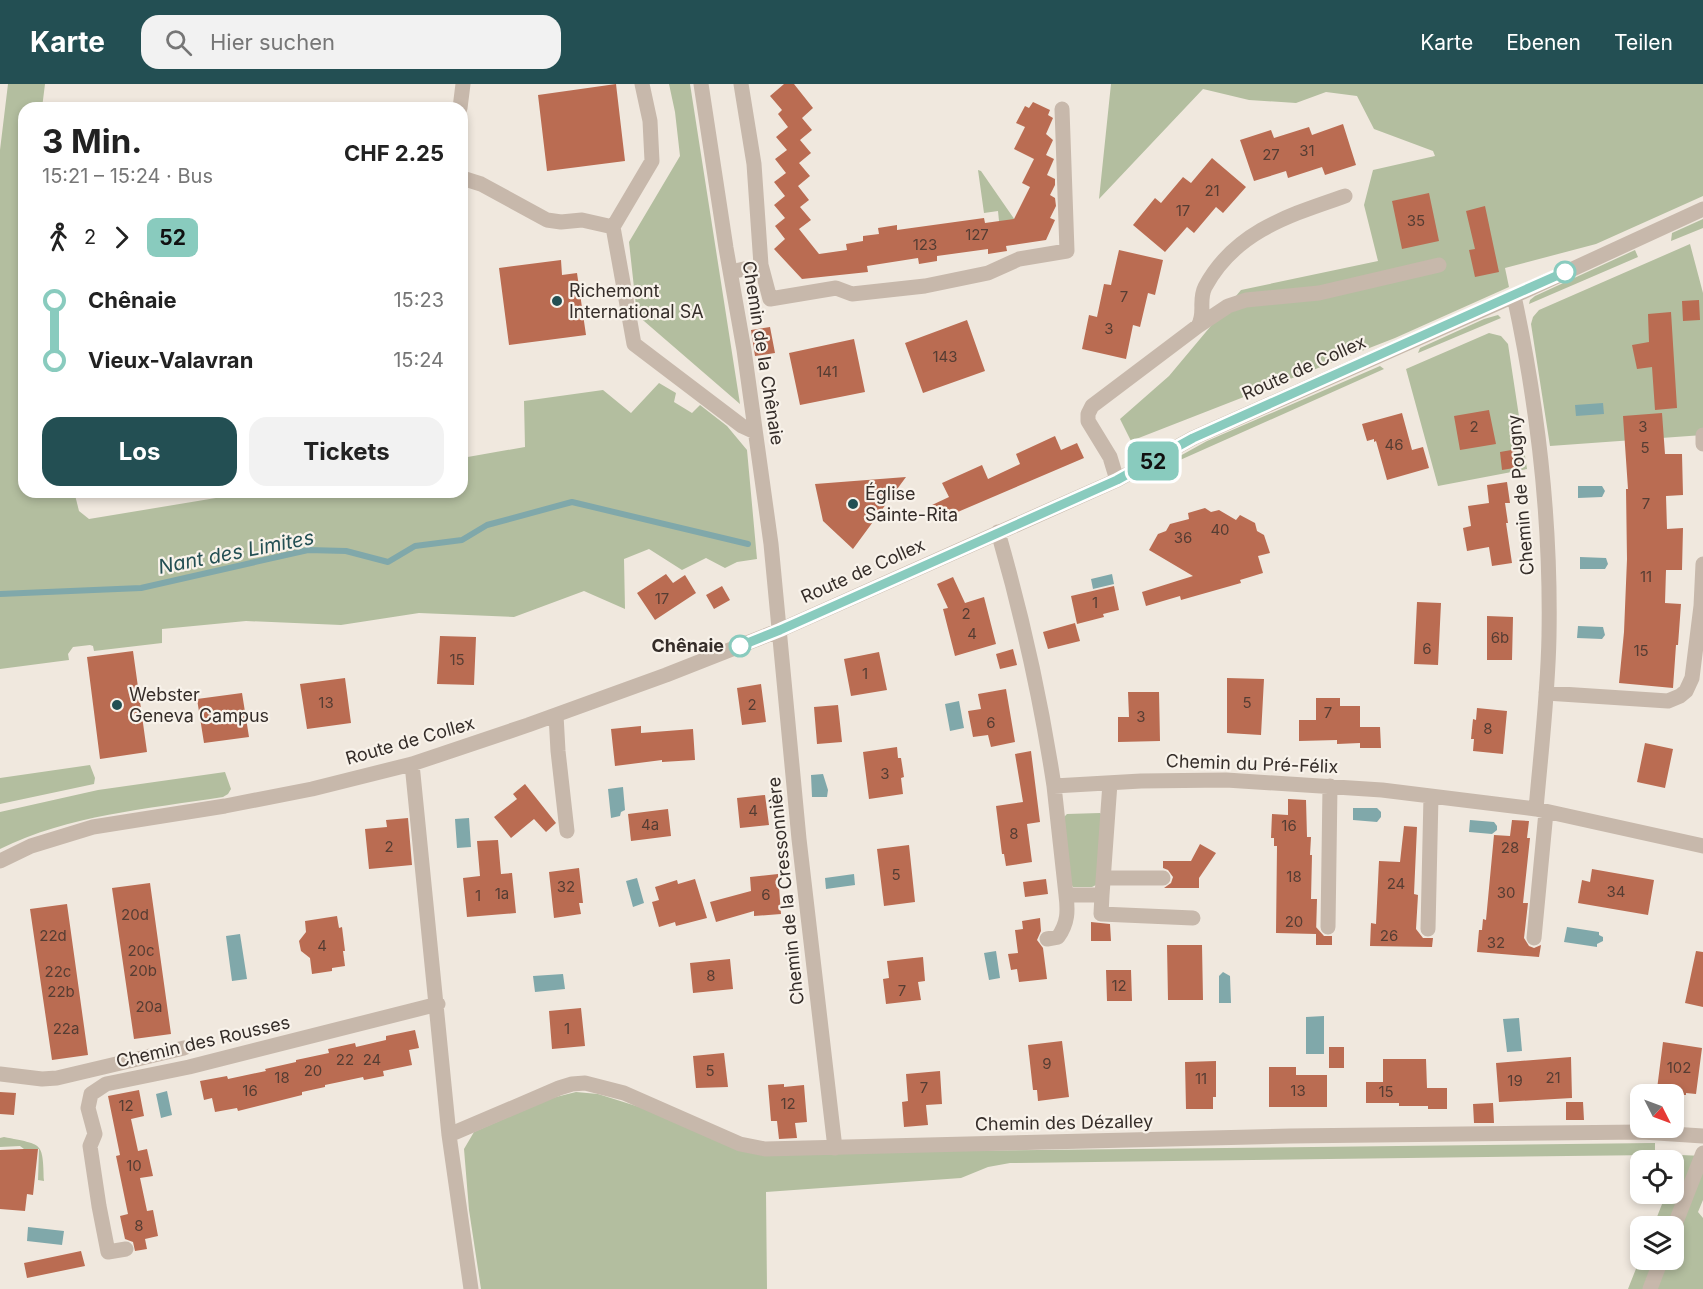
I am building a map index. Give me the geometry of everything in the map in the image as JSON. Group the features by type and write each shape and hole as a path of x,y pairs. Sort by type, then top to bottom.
{"street":[{"path":"461,102 463,84"},
{"path":"642,84 650,121 652,161 613,227 634,344 742,426 755,432"},
{"name":"Chemin de la Chênaie","path":"701,84 744,350 768,521 780,630"},
{"name":"Chemin de la Chênaie","path":"741,84 754,164 761,265 770,298 836,288 852,294 925,286 988,273 1019,259 1066,251 1062,109"},
{"path":"468,180 481,184 547,220 561,222 582,220 613,227"},
{"path":"1198,326 1203,319 1202,292 1215,269 1228,253 1284,217 1345,196"},
{"name":"Route de Collex","path":"0,861 31,846 93,827 225,806 312,789 412,764 666,675 780,630 1117,480 1193,438 1514,296 1703,209"},
{"path":"730,272 761,265"},
{"path":"1117,480 1110,457 1088,421 1088,414 1092,406 1198,326 1228,306 1246,300 1320,293 1439,265"},
{"name":"Chemin de Pougny","path":"1514,296 1534,408 1543,489 1549,582 1534,938"},
{"path":"1702,435 1703,444"},
{"path":"998,532 1035,681 1054,786 1068,912 1064,928 1058,937 1047,939"},
{"path":"1546,693 1668,701 1680,696 1689,686 1692,678 1701,606 1703,564"},
{"name":"Chemin de la Cressonnière","path":"780,630 799,839 835,1148"},
{"path":"556,715 567,831"},
{"path":"412,764 438,1004 449,1135 471,1289"},
{"name":"Chemin du Pré-Félix","path":"1054,786 1226,780 1330,786 1431,796 1541,811 1703,846"},
{"path":"1110,783 1101,914 1193,918"},
{"path":"1328,927 1330,786"},
{"path":"1428,929 1431,796"},
{"path":"1104,878 1163,878"},
{"path":"1066,895 1102,895"},
{"name":"Chemin des Rousses","path":"126,1249 108,1252 90,1146 95,1134 88,1108 91,1094 99,1088 438,1004"},
{"path":"0,1074 42,1079 57,1078 184,1048"},
{"name":"Chemin des Dézalley","path":"449,1135 572,1083 585,1083 624,1093 740,1144 783,1149 1290,1136 1642,1132 1703,1136"},
{"path":"1678,1216 1703,1153"},
{"path":"1650,1289 1657,1270"}],"green space":[{"path":"8,84 45,84 43,102 18,102 18,498 76,498 79,511 89,519 216,498 468,498 468,457 525,447 524,401 603,390 631,413 659,383 676,393 674,402 692,413 700,405 727,426 747,450 757,559 737,562 725,568 706,558 682,570 649,549 624,559 625,609 584,591 514,617 419,613 341,625 246,621 162,629 162,643 94,651 93,646 90,645 73,647 68,654 69,660 0,669 0,150"},
{"path":"669,84 690,84 740,404 637,315 629,242 680,156"},
{"path":"1111,84 1703,84 1703,196 1596,244 1505,268 1509,287 1395,338 1131,441 1120,419 1169,376 1241,290 1378,261 1364,205 1373,170 1435,156 1433,151 1374,129 1357,96 1326,92 1296,103 1249,100 1203,89 1099,199"},
{"path":"978,170 981,171 1017,223 999,221 998,211 984,213"},
{"path":"1703,219 1703,228 1671,241 1672,233"},
{"path":"1690,244 1703,293 1703,435 1550,446 1531,324 1533,317 1539,310"},
{"path":"1635,250 1638,257 1529,304 1535,296"},
{"path":"1498,315 1501,318 1418,353 1420,348"},
{"path":"1489,333 1501,336 1508,344 1527,469 1438,486 1406,369"},
{"path":"1380,366 1384,369 1142,477 1207,441"},
{"path":"90,765 95,778 94,784 0,804 0,778"},
{"path":"225,772 231,789 223,797 81,821 26,837 0,849 0,812 98,790"},
{"path":"1100,813 1103,816 1096,885 1073,887 1064,817 1067,814"},
{"path":"576,1092 598,1094 785,1153 1655,1143 1655,1150 1630,1150 1630,1155 1010,1163 988,1167 961,1178 766,1192 767,1289 481,1289 469,1210 464,1149 474,1132 552,1098"},
{"path":"4,1137 38,1147 41,1152 43,1158 44,1181 38,1180 39,1149 24,1149 20,1146 0,1147 0,1138"},
{"path":"1684,1155 1703,1156 1703,1200 1698,1212 1703,1218 1703,1289 1628,1289 1635,1270 1684,1270 1684,1216 1657,1216 1662,1204 1684,1204"}],"water":[{"path":"1603,403 1604,414 1576,416 1575,405"},
{"path":"1578,486 1602,486 1605,491 1602,497 1578,498"},
{"path":"1580,557 1606,558 1608,564 1605,569 1580,569"},
{"path":"1112,574 1114,584 1093,589 1091,579"},
{"path":"1578,626 1603,627 1605,635 1602,639 1577,638"},
{"path":"959,701 964,728 950,731 945,704"},
{"path":"823,774 828,790 827,797 812,797 811,775"},
{"path":"623,787 625,810 620,816 611,818 608,789"},
{"path":"1353,808 1377,808 1381,812 1381,817 1377,822 1353,820"},
{"path":"469,818 471,847 457,848 455,819"},
{"path":"1470,820 1494,822 1497,830 1492,834 1469,832"},
{"path":"854,874 855,885 826,889 825,878"},
{"path":"637,878 644,903 633,907 626,881"},
{"path":"1567,927 1599,932 1603,941 1597,944 1597,947 1564,942"},
{"path":"240,934 247,979 232,981 226,936"},
{"path":"996,951 1000,978 989,980 984,953"},
{"path":"1223,972 1230,976 1231,1003 1219,1003 1219,976"},
{"path":"563,974 565,989 535,992 533,976"},
{"path":"1324,1016 1324,1054 1306,1054 1306,1017"},
{"path":"1519,1018 1522,1051 1507,1052 1503,1019"},
{"path":"167,1091 172,1115 161,1118 156,1094"},
{"path":"28,1227 64,1231 62,1245 27,1241"}],"building":[{"path":"616,84 625,161 547,171 538,95"},
{"path":"784,84 794,84 813,108 802,118 812,130 800,140 811,153 799,163 810,176 798,186 809,200 800,207 811,220 799,229 819,254 847,250 846,244 863,241 863,236 879,234 878,228 897,225 897,230 984,218 985,223 1014,219 1030,187 1022,183 1034,159 1014,149 1025,127 1016,123 1025,106 1029,108 1033,102 1050,110 1048,115 1053,118 1046,134 1053,140 1046,155 1054,159 1047,175 1055,179 1050,195 1055,198 1056,206 1050,218 1055,220 1046,240 1006,246 1007,251 988,254 988,249 937,256 937,261 919,264 918,258 867,266 868,272 802,279 774,249 785,239 775,226 785,218 774,205 785,196 774,182 786,173 775,159 787,150 776,137 788,127 778,114 782,110 770,96"},
{"path":"1343,124 1356,165 1325,175 1322,167 1288,178 1286,171 1254,181 1240,140 1271,130 1274,138 1309,127 1312,135"},
{"path":"1212,158 1246,187 1223,213 1216,207 1194,233 1187,227 1165,252 1133,225 1155,198 1161,203 1183,177 1191,183"},
{"path":"1429,193 1439,241 1402,249 1392,201"},
{"path":"1485,206 1499,272 1475,277 1469,250 1475,249 1466,211"},
{"path":"1119,250 1163,260 1155,295 1148,293 1140,327 1133,325 1126,359 1082,349 1089,315 1097,317 1104,284 1111,285"},
{"name":"Richemont International SA","path":"561,260 562,275 577,273 586,335 509,345 499,268"},
{"path":"1699,300 1700,320 1683,321 1682,301"},
{"path":"1671,312 1677,408 1655,410 1652,367 1637,369 1632,345 1649,342 1648,314"},
{"path":"967,320 985,371 923,393 905,343"},
{"path":"770,327 775,353 755,356 751,330"},
{"path":"854,339 865,392 800,405 789,353"},
{"path":"1489,410 1496,444 1460,450 1454,416"},
{"path":"1402,413 1412,450 1423,447 1429,468 1387,480 1376,441 1374,442 1374,439 1367,441 1362,424"},
{"path":"1662,413 1665,454 1682,454 1683,495 1666,496 1667,529 1683,528 1682,570 1666,570 1665,603 1681,604 1673,688 1619,683 1627,559 1626,489 1628,489 1623,416"},
{"path":"1055,436 1061,450 1077,443 1084,458 939,520 932,505 949,497 942,483 982,465 988,479 1020,464 1016,454"},
{"path":"1517,449 1520,467 1502,470 1500,452"},
{"name":"Église Sainte-Rita","path":"906,477 853,549 823,521 815,484"},
{"path":"1507,482 1510,503 1505,503 1508,523 1506,523 1512,563 1492,566 1489,547 1467,551 1463,528 1471,526 1468,506 1489,503 1487,485"},
{"path":"1205,508 1211,512 1219,510 1236,520 1240,515 1255,523 1257,531 1264,535 1270,553 1258,556 1263,573 1240,580 1241,583 1181,600 1180,596 1146,606 1142,592 1193,576 1149,550 1158,534 1166,531 1170,524 1189,519 1188,513"},
{"path":"666,574 673,583 685,575 696,593 655,620 637,593"},
{"path":"953,577 965,603 984,597 996,644 955,656 943,609 948,608 937,584"},
{"path":"722,586 730,600 714,609 706,595"},
{"path":"1114,586 1119,610 1103,614 1104,617 1077,624 1071,596"},
{"path":"1417,602 1441,603 1438,665 1414,664"},
{"path":"1487,616 1513,617 1512,660 1487,660"},
{"path":"1075,623 1080,641 1048,649 1043,632"},
{"path":"440,636 476,637 474,685 437,684"},
{"path":"1013,649 1017,665 1000,669 996,654"},
{"name":"Webster Geneva Campus","path":"133,651 147,752 100,759 87,657"},
{"path":"879,652 887,690 851,696 844,659"},
{"path":"345,678 351,723 307,729 300,684"},
{"path":"1227,678 1264,679 1261,735 1227,733"},
{"path":"761,684 766,722 742,725 737,688"},
{"path":"1006,689 1015,742 991,747 988,735 973,737 968,711 981,709 978,694"},
{"path":"1128,692 1159,692 1160,741 1118,742 1118,717 1129,717"},
{"path":"242,693 249,737 204,743 197,699"},
{"path":"1316,698 1340,698 1340,706 1360,706 1360,727 1380,727 1381,748 1360,748 1360,743 1337,744 1337,740 1299,741 1299,720 1316,720"},
{"path":"838,705 842,742 817,744 814,707"},
{"path":"1477,708 1507,711 1503,754 1473,751 1474,739 1471,739 1473,719 1476,720"},
{"path":"641,726 641,733 693,729 695,760 662,762 662,760 615,766 611,729"},
{"path":"1645,743 1673,749 1665,788 1637,782"},
{"path":"897,747 904,777 901,778 903,794 869,799 863,752"},
{"path":"1031,751 1040,822 1027,824 1032,862 1006,866 1004,854 1002,854 996,806 1023,802 1015,754"},
{"path":"525,784 556,823 546,832 534,819 511,838 494,817 517,799 513,794"},
{"path":"765,795 769,825 740,828 737,798"},
{"path":"1288,799 1306,800 1307,837 1311,837 1310,855 1312,855 1311,899 1317,899 1316,934 1276,933 1277,846 1274,846 1274,838 1271,838 1272,814 1288,815"},
{"path":"668,809 671,836 631,841 628,814"},
{"path":"408,818 412,865 369,869 365,829 387,827 386,820"},
{"path":"1512,820 1529,821 1527,838 1530,838 1523,903 1528,903 1524,938 1529,946 1534,948 1541,945 1539,957 1477,952 1479,930 1482,930 1483,919 1486,920 1494,835 1510,836"},
{"path":"1404,826 1417,827 1414,894 1418,895 1416,929 1423,938 1433,938 1432,947 1370,946 1371,923 1376,924 1379,861 1400,862"},
{"path":"498,840 501,874 512,873 516,913 467,917 463,878 480,876 477,841"},
{"path":"1200,844 1216,853 1199,878 1199,888 1164,888 1171,883 1173,877 1168,870 1163,868 1163,861 1191,861"},
{"path":"909,845 915,902 884,906 877,849"},
{"path":"579,868 583,903 579,903 581,914 554,918 549,872"},
{"path":"1592,869 1654,880 1648,915 1578,903 1582,880 1590,882"},
{"path":"778,874 781,914 754,916 754,911 716,922 710,902 751,891 750,877"},
{"path":"695,879 707,918 676,926 675,922 659,927 652,902 659,900 655,887 677,880 678,884"},
{"path":"1046,879 1048,894 1025,897 1023,882"},
{"path":"150,883 171,1034 134,1039 112,888"},
{"path":"67,904 88,1055 52,1060 30,909"},
{"path":"337,916 339,928 342,927 345,966 312,974 310,958 301,951 299,941 306,932 305,921"},
{"path":"1040,918 1041,931 1037,940 1043,948 1047,979 1019,982 1017,969 1011,970 1008,954 1018,953 1015,930 1023,929 1022,921"},
{"path":"1091,922 1110,924 1111,941 1091,941"},
{"path":"1316,927 1324,936 1332,936 1332,945 1316,945"},
{"path":"1167,945 1202,945 1203,1000 1168,1000"},
{"path":"1696,951 1703,952 1703,1007 1685,1003"},
{"path":"923,957 925,981 918,982 921,1000 886,1004 883,979 889,978 887,961"},
{"path":"730,959 733,989 693,993 690,963"},
{"path":"1106,970 1131,970 1132,1001 1107,1001"},
{"path":"581,1008 585,1046 552,1049 549,1011"},
{"path":"415,1030 419,1048 409,1050 412,1065 383,1071 384,1076 364,1080 363,1077 325,1085 325,1087 302,1092 302,1095 238,1111 237,1108 215,1112 212,1098 204,1100 200,1081 227,1076 228,1079 266,1071 265,1069 296,1062 296,1060 329,1053 328,1049 355,1043 356,1047 386,1040 386,1036"},
{"path":"1062,1041 1069,1097 1038,1101 1037,1090 1033,1090 1028,1045"},
{"path":"1663,1042 1702,1048 1696,1094 1686,1093 1684,1095 1684,1084 1658,1084"},
{"path":"1329,1047 1344,1047 1344,1068 1329,1068"},
{"path":"724,1053 728,1087 696,1088 693,1056"},
{"path":"1571,1057 1572,1098 1499,1102 1496,1063"},
{"path":"1383,1059 1426,1059 1427,1088 1447,1088 1447,1109 1428,1109 1428,1106 1399,1106 1399,1103 1366,1103 1366,1082 1383,1082"},
{"path":"1216,1061 1216,1097 1213,1097 1213,1109 1186,1109 1185,1062"},
{"path":"1269,1067 1296,1067 1296,1075 1327,1075 1327,1107 1269,1107"},
{"path":"940,1071 942,1104 926,1105 928,1125 904,1127 902,1102 908,1101 906,1074"},
{"path":"784,1084 784,1087 804,1085 807,1122 795,1123 797,1138 779,1139 777,1121 771,1121 768,1085"},
{"path":"139,1090 144,1116 131,1119 138,1151 147,1149 153,1176 140,1178 147,1211 153,1210 158,1236 145,1239 147,1249 135,1251 133,1242 125,1239 120,1216 128,1214 116,1156 120,1155 108,1096"},
{"path":"0,1092 16,1093 14,1115 0,1114"},
{"path":"1566,1102 1583,1102 1584,1120 1566,1120"},
{"path":"1493,1103 1494,1123 1474,1123 1473,1104"},
{"path":"38,1149 33,1195 27,1194 25,1211 0,1209 0,1150"},
{"path":"81,1251 85,1266 27,1278 24,1263"}],"waterway":[{"name":"Nant des Limites","path":"0,594 141,588 308,550 346,551 388,562 415,546 462,540 487,525 572,502 748,544"}],"bus line":[{"name":"52","path":"740,646 1117,480 1193,438 1565,272"}],"place":[{"name":"Richemont International SA","path":"557,301"},
{"name":"Église Sainte-Rita","path":"853,504"},
{"name":"Chênaie","path":"740,646"},
{"name":"Webster Geneva Campus","path":"117,705"}]}
